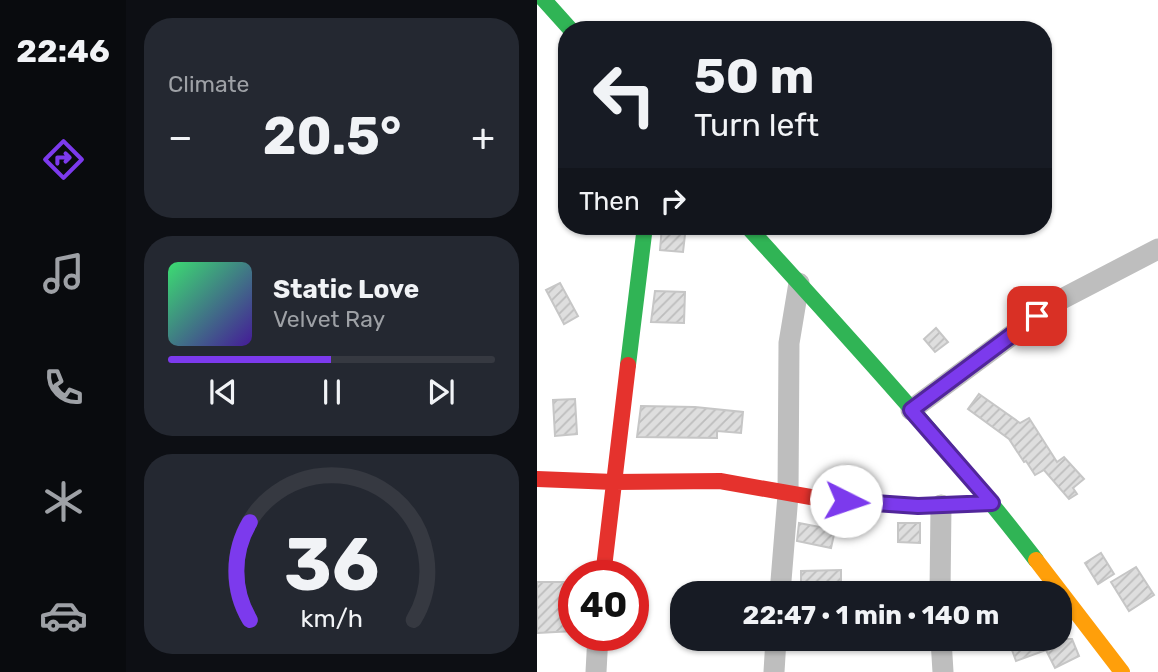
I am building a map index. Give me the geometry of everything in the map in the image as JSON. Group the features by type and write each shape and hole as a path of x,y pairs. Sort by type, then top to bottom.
{"street":[{"path":"544,0 563,21"},
{"path":"605,560 644,235"},
{"path":"755,235 992,503 1121,672"},
{"path":"911,410 1058,301 1158,250"},
{"path":"781,581 788,495 789,343 799,283"},
{"path":"537,480 720,481 788,495 918,506 992,503"},
{"path":"940,581 941,505"},
{"path":"596,672 597,651"},
{"path":"774,672 775,651"},
{"path":"941,651 942,672"}],"building":[{"path":"661,235 685,235 683,252 660,250"},
{"path":"560,283 578,316 564,324 546,290"},
{"path":"655,291 685,292 684,323 651,322"},
{"path":"936,328 948,342 935,352 924,339"},
{"path":"979,394 1020,423 1029,418 1057,462 1064,457 1084,479 1073,488 1077,494 1069,499 1044,470 1035,475 1009,439 968,409"},
{"path":"575,399 577,434 555,436 553,400"},
{"path":"641,406 695,407 743,412 741,433 717,431 717,438 637,437"},
{"path":"799,523 835,530 831,548 797,541"},
{"path":"898,523 920,523 920,543 898,542"},
{"path":"1101,553 1114,574 1098,584 1085,563"},
{"path":"1136,567 1154,595 1129,611 1111,582"},
{"path":"841,570 841,581 801,581 801,571"},
{"path":"537,582 558,582 558,632 537,633"},
{"path":"1072,639 1079,656 1055,668 1046,651 1072,651"},
{"path":"1012,651 1043,651 1016,661"}],"traffic: fast":[{"path":"544,0 563,21"},
{"path":"628,365 644,235"},
{"path":"755,235 931,432 1036,560"}],"traffic: slow":[{"path":"1036,560 1122,672"}],"traffic: jam":[{"path":"605,560 628,365"},
{"path":"537,479 614,482 720,481 822,499 918,506 992,503"}],"route":[{"path":"846,501 918,506 992,503 911,410 1037,316"}]}
